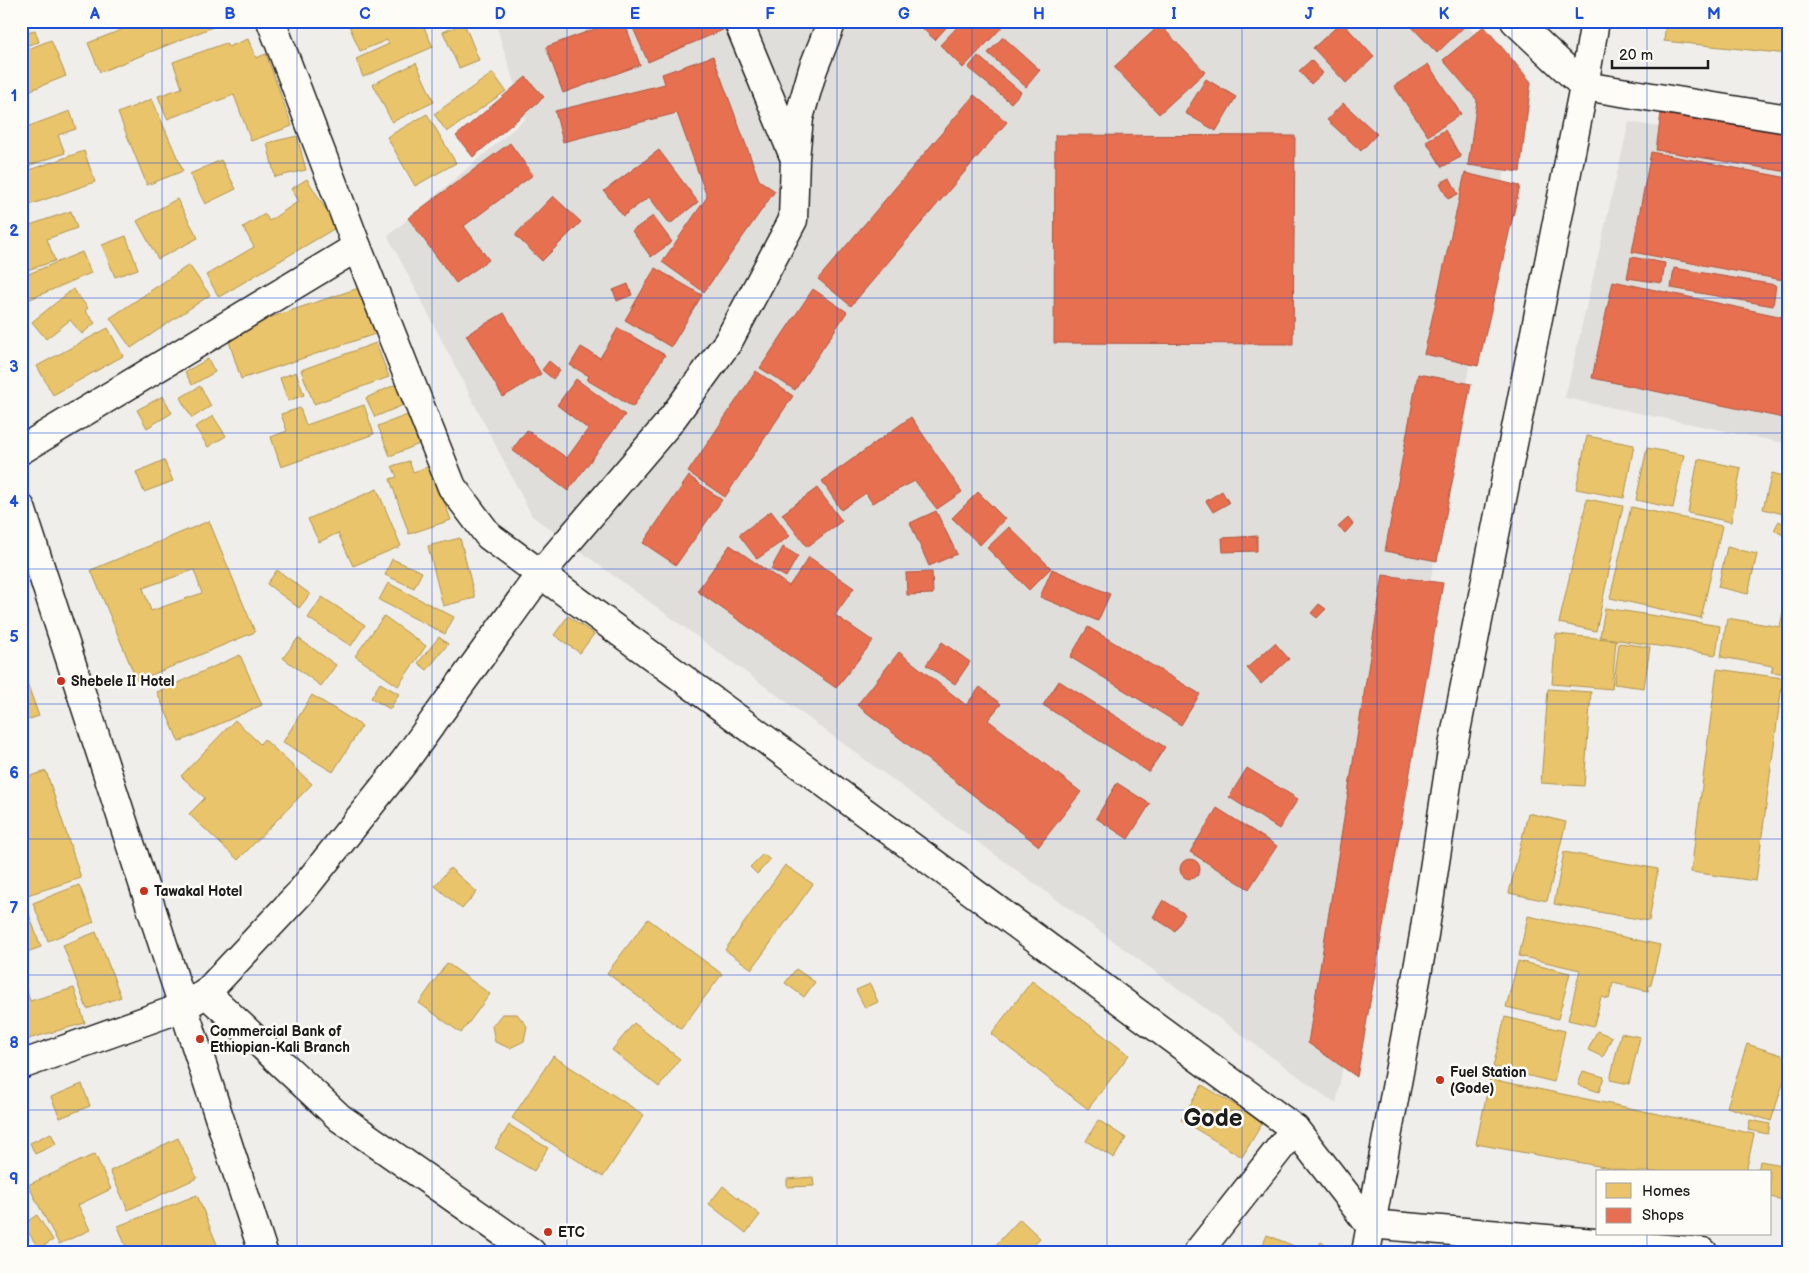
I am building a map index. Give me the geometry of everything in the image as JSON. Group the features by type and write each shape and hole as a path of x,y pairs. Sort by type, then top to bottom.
{"street":[{"path":"271,21 452,487 488,536 541,573 1295,1129 1369,1224 1703,1252"},
{"path":"738,21 794,158"},
{"path":"21,1065 184,1007 206,992 306,886 404,762 541,573 668,424 728,342 794,220 794,158 799,118 813,69 832,21"},
{"path":"1515,21 1584,86 1788,119"},
{"path":"1366,1252 1369,1224 1424,941 1452,751 1584,86 1595,21"},
{"path":"21,450 357,246"},
{"path":"21,508 263,1252"},
{"path":"206,992 340,1118 531,1252"},
{"path":"1198,1252 1295,1129"}],"shaded area":[{"path":"495,21 1462,21 1521,79 1336,1104 532,516 388,236 525,119"},
{"path":"1629,122 1788,148 1788,444 1565,398"}],"building: Homes":[{"path":"144,21 228,21 100,72 88,43"},
{"path":"347,21 421,21 433,47 363,77 356,59 389,44 387,40 360,51"},
{"path":"1666,21 1788,21 1788,54 1664,41"},
{"path":"464,23 479,60 459,68 443,32"},
{"path":"35,30 39,42 21,47 21,34"},
{"path":"248,39 256,58 266,54 292,126 251,141 234,95 167,119 158,96 182,88 173,62 226,43 228,47"},
{"path":"51,40 66,76 21,94 21,52"},
{"path":"416,63 434,102 392,122 373,84"},
{"path":"493,73 506,91 447,132 434,114"},
{"path":"152,99 183,171 147,185 118,113"},
{"path":"70,111 76,129 58,135 65,153 22,168 21,129"},
{"path":"427,114 456,163 415,186 387,137"},
{"path":"297,136 306,170 275,177 267,143"},
{"path":"84,151 95,182 21,208 21,173"},
{"path":"221,160 236,189 205,204 190,174"},
{"path":"307,179 337,227 219,297 206,275 254,247 243,227 265,214 269,221 299,201 291,189"},
{"path":"177,199 198,238 158,259 137,221"},
{"path":"71,211 77,228 47,239 55,261 21,272 21,228"},
{"path":"126,236 138,269 115,277 102,245"},
{"path":"82,252 91,273 21,303 21,277"},
{"path":"189,265 210,295 131,348 110,318"},
{"path":"365,286 381,332 241,379 226,332"},
{"path":"73,289 88,308 85,311 95,323 82,334 70,320 46,339 32,322"},
{"path":"108,328 123,356 53,395 37,366"},
{"path":"376,343 389,377 314,404 301,370"},
{"path":"208,359 215,372 192,385 185,372"},
{"path":"296,372 304,395 288,401 280,378"},
{"path":"399,383 408,403 375,417 366,398"},
{"path":"200,386 211,406 192,418 180,398"},
{"path":"163,396 172,413 147,428 137,410"},
{"path":"364,405 374,434 281,467 271,437 287,431 281,414 300,408 306,425"},
{"path":"413,413 424,442 390,456 378,426"},
{"path":"213,416 226,436 208,447 195,427"},
{"path":"1587,436 1634,445 1624,498 1576,489"},
{"path":"1647,448 1684,455 1673,508 1636,500"},
{"path":"1698,459 1741,468 1731,522 1688,513"},
{"path":"164,460 173,481 144,492 136,472"},
{"path":"409,461 413,472 431,466 451,520 409,534 390,479 397,477 392,466"},
{"path":"1772,473 1788,477 1788,515 1763,509"},
{"path":"377,489 401,546 353,566 338,533 319,542 308,519"},
{"path":"1587,499 1623,506 1596,631 1559,623"},
{"path":"1631,507 1722,526 1701,618 1610,598"},
{"path":"209,521 255,632 137,681 91,570","holes":["194,570 202,593 151,611 143,588"]},
{"path":"1779,521 1788,526 1788,538 1774,530"},
{"path":"460,538 475,598 443,606 428,546"},
{"path":"1727,547 1757,554 1748,594 1718,587"},
{"path":"392,559 422,572 414,588 385,575"},
{"path":"277,570 310,594 299,608 267,584"},
{"path":"388,583 454,617 445,634 379,600"},
{"path":"322,597 365,625 351,646 308,618"},
{"path":"1605,608 1720,626 1716,655 1600,637"},
{"path":"1783,612 1788,613 1788,674 1771,672 1773,666 1721,657 1727,618 1780,627"},
{"path":"384,616 426,646 398,686 355,656"},
{"path":"568,616 594,634 580,653 554,635"},
{"path":"1556,634 1616,640 1612,689 1552,684"},
{"path":"439,637 448,644 427,670 418,663"},
{"path":"298,638 336,665 321,686 283,658"},
{"path":"1619,643 1650,647 1644,688 1614,684"},
{"path":"240,655 262,705 179,742 157,692"},
{"path":"21,666 39,716 21,722"},
{"path":"1717,669 1783,678 1756,881 1691,872"},
{"path":"380,683 399,694 390,709 371,698"},
{"path":"1548,689 1591,692 1584,786 1541,783"},
{"path":"312,695 362,726 333,772 283,742"},
{"path":"235,720 260,744 264,739 312,784 238,860 189,814 205,798 181,776"},
{"path":"46,771 81,878 21,897 21,779"},
{"path":"1528,813 1566,822 1547,901 1509,893"},
{"path":"1564,852 1658,869 1649,921 1554,904"},
{"path":"763,854 770,860 757,874 750,867"},
{"path":"785,865 813,884 752,969 725,950"},
{"path":"450,868 477,892 462,909 435,886"},
{"path":"79,885 94,922 48,941 33,903"},
{"path":"27,909 41,947 21,954 21,911"},
{"path":"1528,916 1660,945 1648,991 1613,983 1609,999 1601,997 1594,1026 1568,1020 1580,970 1519,956"},
{"path":"648,919 722,974 681,1029 607,973"},
{"path":"96,932 121,997 87,1009 63,945"},
{"path":"1518,961 1570,973 1558,1019 1506,1007"},
{"path":"447,963 490,994 461,1033 419,1003"},
{"path":"796,969 815,982 804,997 785,983"},
{"path":"21,973 30,1001 74,988 85,1023 21,1041"},
{"path":"1032,981 1129,1055 1088,1109 991,1034"},
{"path":"870,984 878,1002 865,1008 856,990"},
{"path":"502,1014 517,1014 527,1026 524,1041 510,1048 495,1042 492,1026"},
{"path":"1505,1017 1565,1031 1554,1082 1493,1067"},
{"path":"634,1023 680,1059 659,1087 612,1050"},
{"path":"1597,1031 1612,1037 1603,1057 1588,1050"},
{"path":"1621,1033 1640,1037 1629,1084 1610,1080"},
{"path":"1747,1044 1788,1057 1788,1068 1771,1121 1727,1107"},
{"path":"553,1056 644,1115 603,1177 512,1118"},
{"path":"1583,1071 1604,1077 1599,1092 1578,1085"},
{"path":"1490,1079 1754,1134 1746,1170 1621,1170 1476,1144"},
{"path":"82,1084 90,1106 60,1118 51,1097"},
{"path":"1202,1085 1263,1122 1242,1157 1181,1120"},
{"path":"1098,1120 1126,1138 1114,1158 1086,1141"},
{"path":"1750,1120 1770,1124 1768,1134 1748,1130"},
{"path":"509,1125 548,1148 534,1171 495,1148"},
{"path":"51,1133 56,1144 35,1154 30,1143"},
{"path":"178,1138 197,1178 128,1210 110,1171"},
{"path":"95,1154 111,1189 78,1205 90,1230 59,1244 28,1185"},
{"path":"1760,1161 1788,1166 1788,1201 1772,1197 1772,1170 1758,1170"},
{"path":"813,1177 814,1186 787,1187 787,1179"},
{"path":"723,1186 760,1215 746,1233 709,1204"},
{"path":"197,1195 220,1252 128,1252 118,1226"},
{"path":"37,1215 53,1240 39,1249 23,1224"},
{"path":"1020,1219 1040,1238 1027,1252 989,1252"},
{"path":"1267,1235 1309,1252 1260,1252"},
{"path":"1448,1237 1480,1239 1479,1252 1447,1252"},
{"path":"1321,1242 1334,1251 1323,1252 1317,1248"},
{"path":"1488,1246 1543,1252 1487,1252"}],"building: Shops":[{"path":"616,21 624,21 640,65 563,93 546,47"},
{"path":"630,21 720,21 723,30 648,62"},
{"path":"914,21 952,21 935,40"},
{"path":"963,21 1008,21 963,68 940,45"},
{"path":"1406,21 1470,21 1437,53"},
{"path":"1342,22 1374,57 1346,83 1313,48"},
{"path":"1160,25 1205,72 1159,114 1114,67"},
{"path":"1484,26 1531,82 1520,172 1468,165 1477,100 1443,60"},
{"path":"1003,37 1040,70 1026,87 988,53"},
{"path":"713,56 759,180 775,191 704,292 662,262 707,197 677,113 563,142 555,111 665,84 662,74"},
{"path":"978,56 1021,92 1011,103 968,68"},
{"path":"1311,60 1323,73 1311,84 1299,71"},
{"path":"1428,64 1461,114 1428,136 1394,86"},
{"path":"526,77 544,97 473,157 456,136"},
{"path":"1206,79 1236,97 1216,131 1185,113"},
{"path":"974,95 1007,122 851,306 818,279"},
{"path":"1343,103 1377,134 1361,151 1327,120"},
{"path":"1661,113 1788,133 1788,172 1656,150"},
{"path":"1445,130 1461,157 1442,167 1426,141"},
{"path":"1055,135 1295,136 1293,344 1054,343"},
{"path":"510,143 533,175 464,226 489,260 456,283 408,218"},
{"path":"659,150 698,202 670,224 649,197 623,216 604,191"},
{"path":"1651,152 1788,178 1788,255 1783,280 1632,252"},
{"path":"1465,173 1520,186 1478,366 1424,354"},
{"path":"1450,178 1458,194 1448,199 1440,183"},
{"path":"553,196 581,222 542,261 515,235"},
{"path":"653,216 672,242 651,257 632,231"},
{"path":"1631,257 1665,263 1662,283 1627,278"},
{"path":"655,268 702,295 671,347 625,320"},
{"path":"1674,268 1776,285 1773,306 1671,288"},
{"path":"1613,281 1788,318 1788,419 1592,378"},
{"path":"628,284 632,295 617,301 613,290"},
{"path":"813,289 847,312 795,390 760,368"},
{"path":"504,313 541,374 503,397 466,335"},
{"path":"618,328 665,355 633,407 587,380 589,376 570,365 581,347 600,358"},
{"path":"549,361 560,370 553,379 542,370"},
{"path":"756,371 793,396 725,497 688,472"},
{"path":"1418,374 1471,384 1437,561 1385,551"},
{"path":"576,379 625,415 568,491 512,450 527,430 567,458 588,429 557,405"},
{"path":"911,417 962,492 937,509 915,481 872,503 866,493 841,510 822,481"},
{"path":"689,476 722,500 676,565 643,543"},
{"path":"817,488 842,521 807,547 782,514"},
{"path":"1222,491 1229,503 1213,512 1206,501"},
{"path":"978,492 1005,519 980,545 952,518"},
{"path":"771,511 790,536 757,559 739,535"},
{"path":"936,511 957,554 929,566 910,523"},
{"path":"1348,518 1353,524 1345,533 1338,527"},
{"path":"1009,527 1051,568 1029,590 987,548"},
{"path":"1257,536 1257,551 1223,552 1222,538"},
{"path":"730,545 789,586 809,557 854,588 835,615 873,641 836,688 697,591"},
{"path":"783,547 798,556 786,577 771,569"},
{"path":"1052,569 1110,594 1098,621 1040,597"},
{"path":"932,572 933,594 907,595 906,573"},
{"path":"1383,575 1443,583 1357,1077 1308,1043"},
{"path":"1319,604 1326,609 1317,618 1311,613"},
{"path":"1088,627 1200,694 1181,725 1070,657"},
{"path":"942,642 970,662 955,684 926,665"},
{"path":"1275,643 1289,659 1261,684 1247,668"},
{"path":"899,652 966,705 980,687 1001,704 988,720 1081,792 1039,846 857,705"},
{"path":"1059,681 1165,747 1149,772 1043,705"},
{"path":"1247,768 1298,799 1279,829 1229,797"},
{"path":"1117,783 1150,804 1128,839 1096,818"},
{"path":"1217,808 1277,846 1249,889 1190,852"},
{"path":"1190,859 1197,862 1200,869 1197,876 1190,879 1183,876 1180,869 1183,862"},
{"path":"1163,900 1185,914 1175,931 1153,917"}],"place":[{"name":"Shebele II Hotel","path":"61,681"},
{"name":"Tawakal Hotel","path":"144,891"},
{"name":"Commercial Bank of Ethiopian-Kali Branch","path":"200,1039"},
{"name":"Fuel Station (Gode)","path":"1440,1080"},
{"name":"ETC","path":"548,1232"}],"district":[{"name":"Gode","path":"1213,1118"}]}
